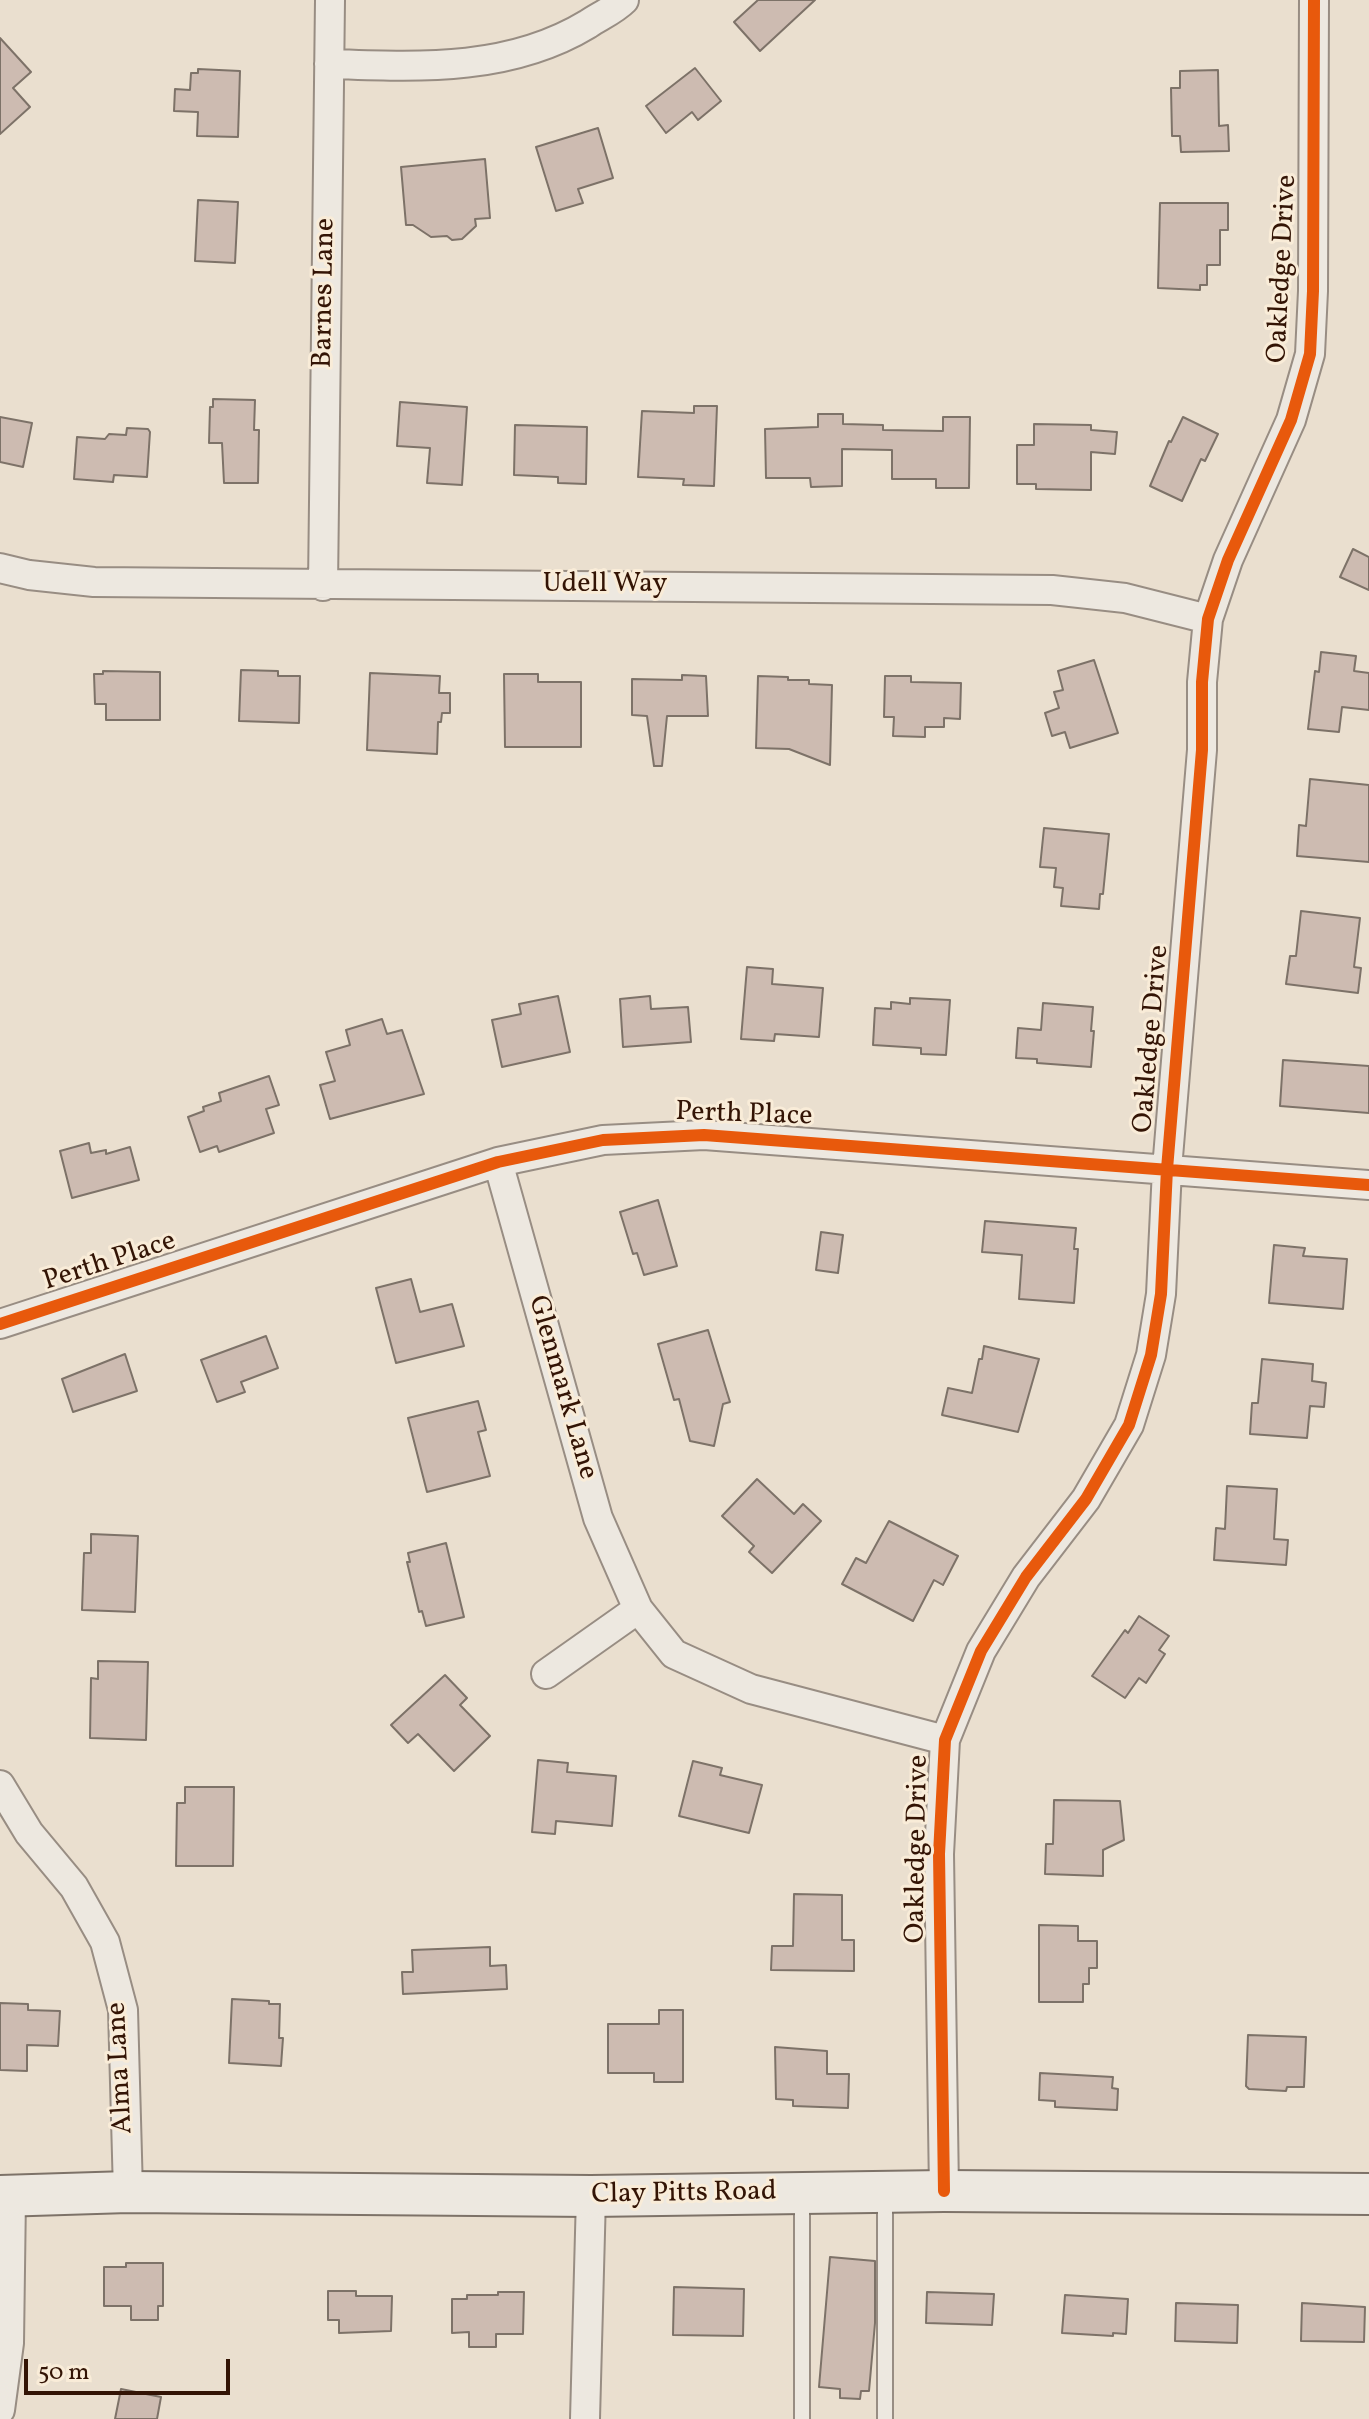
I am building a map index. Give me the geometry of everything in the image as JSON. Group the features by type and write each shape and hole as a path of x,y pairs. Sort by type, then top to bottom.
{"street":[{"name":"Barnes Lane","path":"323,586 330,0"},
{"path":"329,64 407,66 481,63 558,42 624,0"},
{"name":"Oakledge Drive","path":"944,2191 939,1854 945,1740 981,1651 1026,1577 1086,1499 1129,1425 1151,1355 1161,1294 1167,1169 1202,750 1202,682 1208,619 1228,560 1291,420 1310,354 1314,0"},
{"name":"Udell Way","path":"0,568 29,575 94,582 1052,590 1125,598 1208,619"},
{"name":"Perth Place","path":"0,1324 498,1162 603,1140 704,1135 1369,1185"},
{"name":"Glenmark Lane","path":"498,1162 598,1518 638,1609 674,1654 751,1689 945,1740"},
{"path":"546,1674 638,1609"},
{"name":"Alma Lane","path":"0,1785 29,1833 74,1887 105,1942 123,2010 128,2192"},
{"name":"Clay Pitts Road","path":"6,2196 128,2192 591,2196 944,2191 1369,2194"},
{"path":"0,2410 9,2343 6,2196"},
{"path":"585,2419 591,2196"}],"lane":[{"path":"885,2192 885,2419"},
{"path":"802,2193 802,2419"}],"building":[{"path":"758,0 815,0 760,51 734,22"},
{"path":"0,38 31,72 13,88 30,107 0,134"},
{"path":"695,68 721,101 698,120 692,112 666,133 646,106"},
{"path":"198,69 240,71 238,137 197,136 198,112 174,111 175,89 190,90 191,73 198,73"},
{"path":"1218,70 1219,126 1228,125 1229,151 1181,152 1180,136 1172,136 1171,88 1180,88 1180,71"},
{"path":"598,128 613,178 578,189 583,203 556,211 536,147"},
{"path":"485,159 490,218 475,219 476,226 462,239 452,240 447,236 431,237 413,225 406,225 401,167"},
{"path":"198,200 238,202 235,263 195,261"},
{"path":"1160,203 1228,203 1228,230 1220,230 1220,265 1207,265 1207,285 1200,285 1200,290 1158,288"},
{"path":"213,399 255,400 254,430 259,430 258,483 224,483 222,443 209,443"},
{"path":"400,402 467,407 462,485 427,483 430,448 397,446"},
{"path":"694,406 717,406 714,486 683,485 684,479 638,477 642,411 694,413"},
{"path":"818,414 843,414 843,424 883,425 883,430 943,431 943,417 970,417 969,488 936,488 936,479 892,479 892,450 842,449 842,486 811,487 810,478 766,478 765,429 818,427"},
{"path":"0,417 32,423 23,467 0,462"},
{"path":"1183,417 1218,434 1205,461 1201,459 1182,501 1150,486"},
{"path":"1034,424 1091,425 1091,430 1117,432 1115,454 1091,452 1091,490 1036,489 1036,484 1017,484 1017,445 1034,445"},
{"path":"515,425 587,427 586,484 558,483 558,477 514,475"},
{"path":"127,428 148,429 150,432 147,477 114,475 113,482 74,479 77,437 105,439 109,434 126,435"},
{"path":"1353,549 1369,557 1369,590 1340,577"},
{"path":"1321,652 1356,656 1354,671 1369,673 1369,710 1342,707 1339,732 1308,729 1315,671 1319,672"},
{"path":"1094,660 1118,733 1070,748 1065,732 1052,736 1045,713 1059,708 1054,692 1063,690 1058,671"},
{"path":"241,670 278,671 278,676 300,676 299,723 239,721"},
{"path":"103,671 160,672 160,720 106,720 106,704 95,704 94,674 103,674"},
{"path":"370,673 440,676 439,693 450,693 450,713 442,713 441,722 438,722 437,754 367,750"},
{"path":"504,674 538,674 538,682 581,682 581,747 505,747"},
{"path":"682,675 706,676 708,716 667,716 662,766 654,766 647,716 632,715 632,679 682,680"},
{"path":"758,676 788,677 788,680 809,680 809,684 832,685 830,765 789,749 756,748"},
{"path":"885,676 911,676 911,682 961,683 960,719 944,718 944,727 925,727 925,737 893,736 894,717 884,717"},
{"path":"1310,779 1369,785 1369,862 1297,856 1299,825 1306,826"},
{"path":"1044,828 1109,834 1099,909 1061,906 1063,888 1054,887 1056,868 1040,867"},
{"path":"1301,911 1360,918 1354,967 1361,968 1358,993 1286,984 1290,956 1296,956"},
{"path":"747,967 773,969 772,984 823,988 819,1037 775,1034 774,1041 741,1039"},
{"path":"558,996 570,1052 502,1067 492,1020 521,1014 519,1004"},
{"path":"650,996 651,1009 688,1007 691,1042 623,1047 620,999"},
{"path":"910,998 950,1000 946,1055 921,1054 921,1048 873,1045 875,1008 891,1009 891,1002 910,1004"},
{"path":"1043,1003 1093,1007 1091,1067 1037,1063 1037,1059 1016,1058 1018,1028 1041,1030"},
{"path":"382,1019 387,1034 402,1030 424,1094 330,1119 320,1085 335,1081 326,1052 350,1045 346,1030"},
{"path":"1283,1060 1369,1066 1369,1113 1280,1106"},
{"path":"269,1076 279,1105 266,1109 274,1133 219,1152 217,1146 200,1152 188,1117 204,1111 203,1107 221,1101 219,1093"},
{"path":"89,1143 91,1153 106,1150 106,1154 130,1147 139,1180 72,1198 60,1151"},
{"path":"658,1200 677,1266 644,1275 637,1253 633,1254 620,1212"},
{"path":"985,1221 1076,1228 1074,1249 1078,1249 1074,1303 1019,1299 1022,1255 982,1252"},
{"path":"821,1232 843,1235 838,1273 816,1270"},
{"path":"1274,1245 1305,1248 1303,1256 1347,1259 1343,1309 1269,1303"},
{"path":"411,1279 420,1312 452,1304 464,1346 396,1363 376,1288"},
{"path":"708,1330 730,1402 723,1404 714,1446 690,1441 679,1399 674,1400 658,1344"},
{"path":"266,1336 278,1368 241,1382 245,1392 217,1402 201,1360"},
{"path":"984,1346 1039,1359 1018,1432 942,1415 948,1388 972,1393"},
{"path":"125,1354 137,1391 73,1412 62,1379"},
{"path":"1262,1359 1313,1364 1312,1381 1326,1383 1324,1407 1310,1406 1307,1438 1250,1434 1252,1403 1258,1403"},
{"path":"478,1401 486,1430 478,1432 490,1476 427,1492 408,1418"},
{"path":"757,1479 794,1514 803,1504 821,1521 772,1573 749,1552 754,1546 722,1516"},
{"path":"1227,1486 1277,1489 1274,1539 1288,1540 1286,1565 1214,1560 1216,1528 1225,1529"},
{"path":"889,1521 958,1556 943,1585 934,1580 913,1621 842,1584 856,1558 866,1563"},
{"path":"91,1534 138,1536 135,1612 82,1610 84,1553 91,1553"},
{"path":"446,1543 464,1617 426,1626 422,1611 419,1612 407,1562 410,1562 408,1553"},
{"path":"1139,1616 1169,1636 1159,1650 1165,1654 1146,1683 1139,1678 1125,1698 1092,1676"},
{"path":"98,1661 148,1662 146,1740 90,1738 91,1678 98,1679"},
{"path":"445,1675 467,1698 460,1705 490,1736 454,1771 418,1734 408,1743 391,1725"},
{"path":"538,1760 568,1763 567,1772 616,1776 612,1826 556,1821 555,1834 532,1832"},
{"path":"693,1761 722,1768 720,1775 762,1785 749,1833 679,1816"},
{"path":"185,1787 234,1787 233,1866 176,1866 177,1803 185,1803"},
{"path":"1054,1800 1120,1801 1124,1840 1103,1850 1103,1876 1045,1874 1046,1844 1053,1844"},
{"path":"794,1894 842,1895 842,1940 854,1940 854,1971 771,1970 772,1946 793,1946"},
{"path":"1039,1925 1078,1926 1078,1941 1097,1941 1097,1968 1089,1968 1089,1984 1083,1984 1083,2002 1039,2002"},
{"path":"490,1947 490,1966 506,1965 507,1989 403,1994 402,1972 413,1972 412,1950"},
{"path":"232,1999 280,2004 279,2038 283,2038 281,2066 229,2063"},
{"path":"0,2003 28,2004 28,2010 60,2011 58,2046 27,2045 27,2071 0,2070"},
{"path":"659,2010 683,2010 683,2082 654,2082 654,2073 608,2073 608,2024 659,2024"},
{"path":"1248,2035 1306,2037 1304,2087 1287,2087 1286,2091 1249,2089 1246,2086"},
{"path":"775,2047 827,2051 827,2074 849,2074 848,2108 793,2106 793,2100 776,2099"},
{"path":"1040,2073 1113,2077 1112,2088 1118,2089 1117,2110 1055,2107 1055,2101 1039,2100"},
{"path":"830,2257 875,2261 875,2323 869,2391 861,2391 860,2399 840,2398 840,2389 819,2387"},
{"path":"126,2263 163,2263 163,2306 158,2306 158,2320 131,2320 131,2306 104,2306 104,2267 126,2267"},
{"path":"674,2287 744,2289 743,2336 673,2335"},
{"path":"328,2291 356,2291 356,2296 392,2296 391,2331 339,2333 339,2320 328,2320"},
{"path":"498,2292 524,2292 523,2334 496,2334 496,2347 469,2347 469,2332 452,2333 452,2299 467,2299 467,2295 498,2295"},
{"path":"927,2292 994,2294 992,2325 926,2323"},
{"path":"1065,2295 1128,2299 1126,2334 1062,2333"},
{"path":"1176,2303 1238,2305 1237,2343 1175,2341"},
{"path":"1302,2303 1365,2307 1364,2342 1301,2341"},
{"path":"121,2389 161,2397 157,2419 115,2419"}],"cycle path":[{"path":"944,2191 939,1854 945,1740 981,1651 1026,1577 1086,1499 1129,1425 1151,1355 1161,1294 1167,1169 1202,750 1202,682 1208,619 1228,560 1291,420 1310,354 1314,0"},
{"path":"0,1324 498,1162 603,1140 704,1135 1369,1185"}]}
